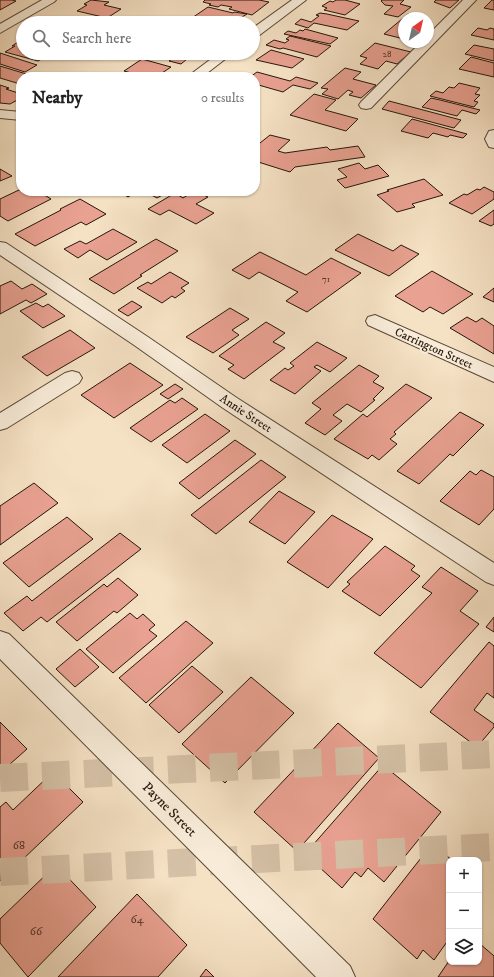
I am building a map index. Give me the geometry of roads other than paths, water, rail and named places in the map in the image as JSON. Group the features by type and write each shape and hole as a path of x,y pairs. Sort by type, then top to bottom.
{"street":[{"path":"22,16 50,0"},
{"path":"260,29 300,0"},
{"path":"366,105 470,0"},
{"path":"0,29 16,20"},
{"path":"201,72 217,60"},
{"path":"0,114 16,116"},
{"path":"494,134 492,139 494,144"},
{"name":"Annie Street","path":"0,248 230,403 494,575"},
{"name":"Carrington Street","path":"375,321 494,374"},
{"path":"0,423 72,378"},
{"name":"Payne Street","path":"0,642 339,977"}],"tunnel":[{"path":"0,778 494,754"},
{"path":"0,872 494,847"}]}
